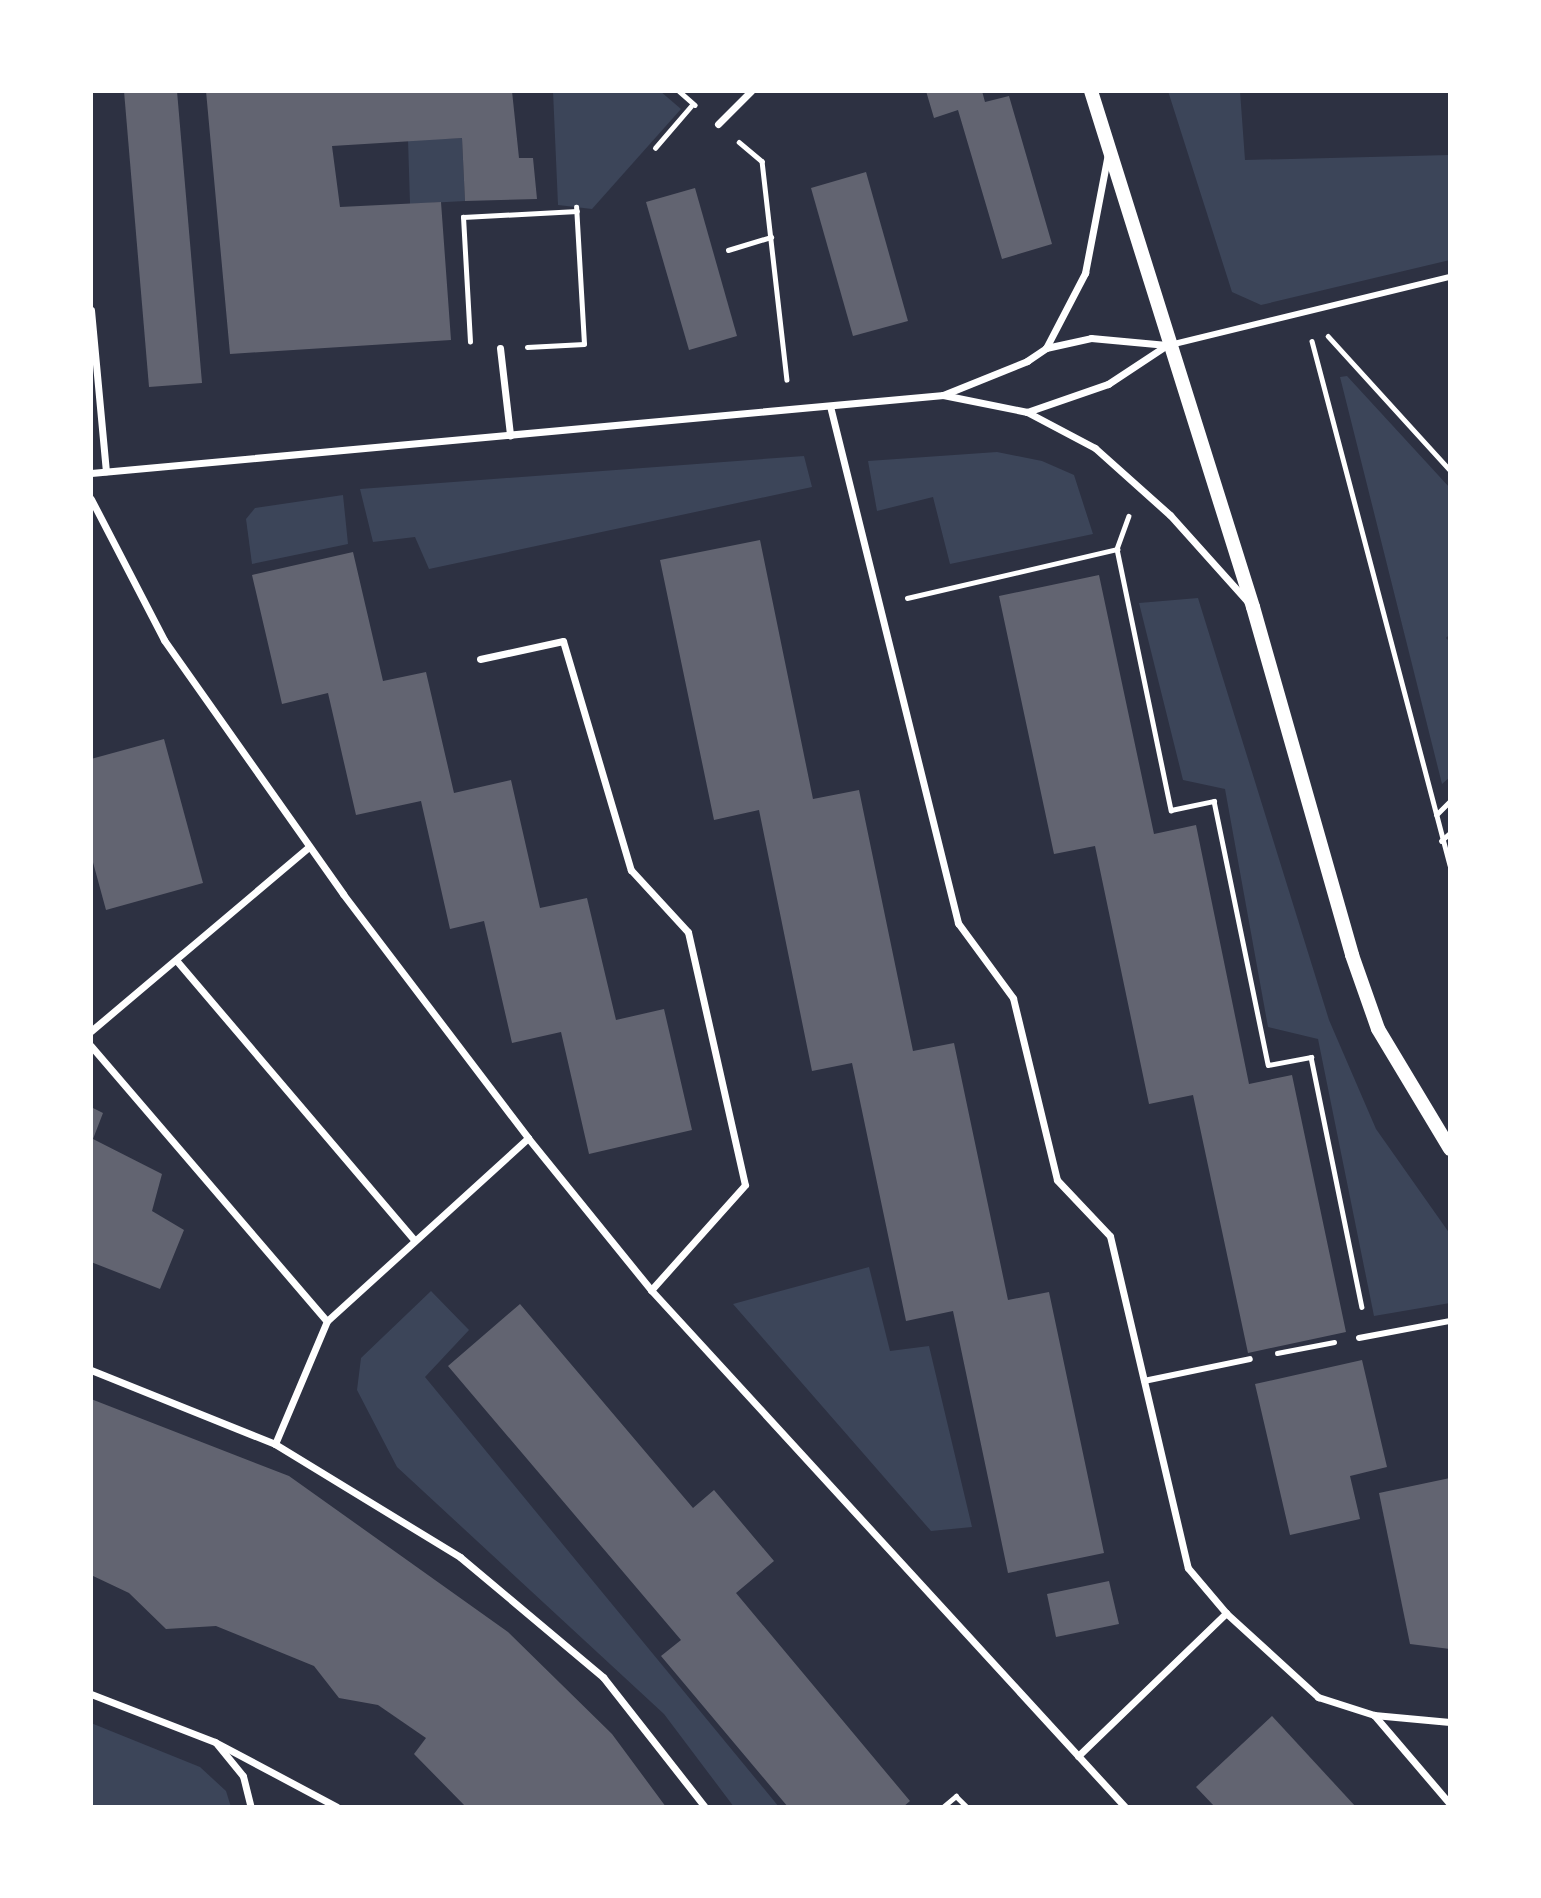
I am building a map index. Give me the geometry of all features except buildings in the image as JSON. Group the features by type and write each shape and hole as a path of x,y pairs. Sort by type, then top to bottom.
{"main road":[{"path":"1091,91 1167,345 1253,607 1352,955 1378,1029 1450,1149"}],"street":[{"path":"718,124 751,91"},
{"path":"1046,348 1085,273 1108,152"},
{"path":"1027,412 1108,384 1167,345 1450,276"},
{"path":"91,310 106,471"},
{"path":"91,473 943,395 1027,361 1046,348 1091,338 1167,345"},
{"path":"500,348 510,435"},
{"path":"943,395 1027,412 1095,448 1170,515 1253,607"},
{"path":"830,406 958,923 1013,998 1057,1180 1110,1236 1188,1568 1226,1613 1318,1697 1374,1715 1450,1722"},
{"path":"91,499 164,640 309,847 528,1138 651,1290 1125,1807"},
{"path":"480,659 563,641 631,870 688,932 746,1185 651,1290"},
{"path":"91,1031 309,847"},
{"path":"176,960 414,1240"},
{"path":"91,1046 327,1321"},
{"path":"275,1444 327,1321 528,1138"},
{"path":"1359,1338 1450,1321"},
{"path":"1144,1381 1250,1359"},
{"path":"91,1370 275,1444 460,1557 603,1677 705,1807"},
{"path":"1079,1756 1226,1613"},
{"path":"91,1694 215,1742 337,1807"},
{"path":"1374,1715 1450,1804"},
{"path":"215,1742 243,1776 251,1807"}],"path":[{"path":"679,91 762,161 791,409"},
{"path":"655,148 694,103"},
{"path":"576,209 584,344 500,348 471,350 463,217 576,209"},
{"path":"728,250 771,237"},
{"path":"1303,310 1450,470"},
{"path":"1303,310 1441,841 1450,865"},
{"path":"1121,506 1130,513 1117,550 1171,810 1214,801 1268,1065 1311,1057 1368,1335"},
{"path":"879,605 1117,550"},
{"path":"1435,815 1450,801"},
{"path":"1441,841 1450,833"},
{"path":"1250,1359 1359,1338"},
{"path":"943,1807 957,1796 967,1807"}],"shaded area":[{"path":"553,91 660,91 681,109 592,209 558,205"},
{"path":"1168,91 1240,91 1245,160 1450,155 1450,260 1261,305 1232,292"},
{"path":"462,138 465,201 410,204 408,140"},
{"path":"1347,376 1450,488 1450,634 1446,638 1450,642 1450,777 1442,784 1340,377"},
{"path":"997,452 1042,461 1074,475 1093,534 950,564 933,497 877,511 868,461"},
{"path":"804,456 812,487 429,569 415,537 373,542 360,489"},
{"path":"343,495 348,544 252,564 246,519 255,508"},
{"path":"1198,598 1329,1020 1376,1129 1450,1234 1450,1303 1374,1316 1318,1039 1268,1027 1225,789 1183,780 1139,603"},
{"path":"869,1267 890,1351 929,1346 972,1527 931,1531 733,1304"},
{"path":"431,1291 469,1330 425,1377 779,1807 734,1807 664,1714 397,1467 357,1390 361,1358"},
{"path":"91,1723 200,1767 226,1791 231,1807 91,1807"}]}
